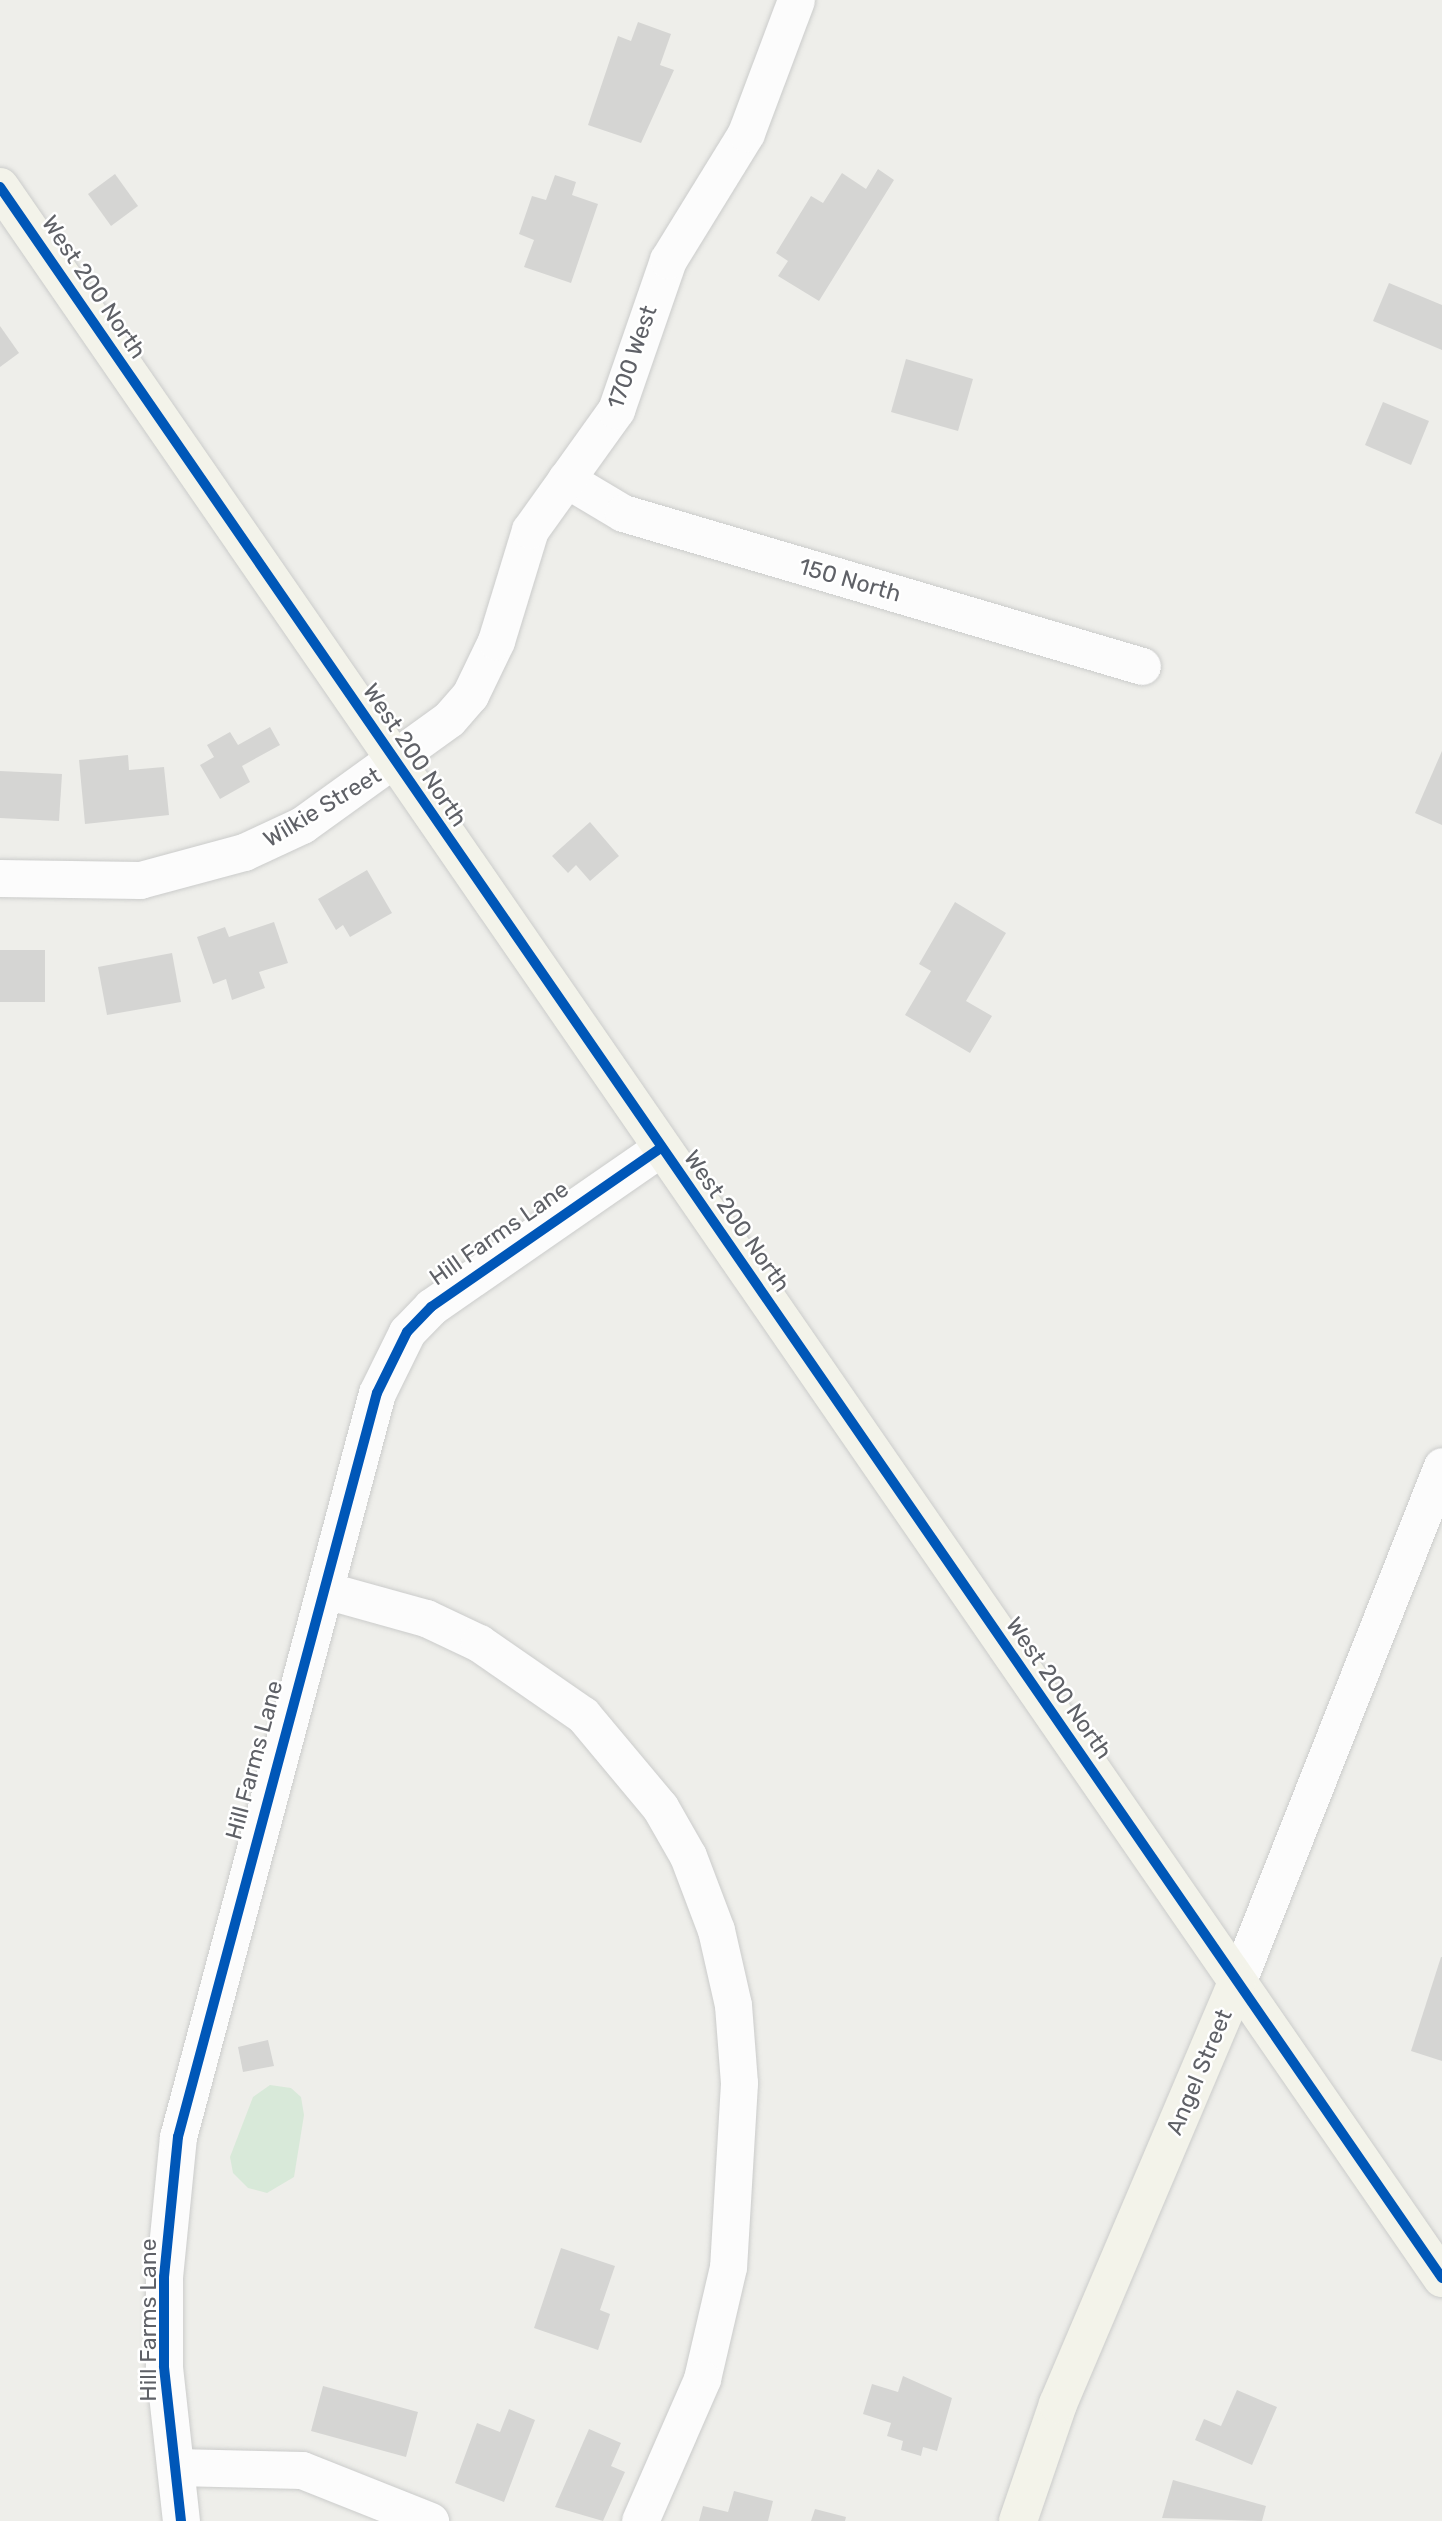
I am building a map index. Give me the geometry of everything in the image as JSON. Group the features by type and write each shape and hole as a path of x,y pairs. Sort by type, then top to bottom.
{"main road":[{"name":"West 200 North","path":"5,205 396,763 1442,2278"},
{"name":"Angel Street","path":"1018,2521 1058,2404 1237,1983"}],"street":[{"name":"1700 West","path":"396,763 470,695 496,641 530,530 616,410 663,271 746,133 796,0"},
{"name":"150 North","path":"565,479 623,513 1142,666"},
{"name":"Wilkie Street","path":"0,878 81,883 194,870 302,825 396,763"},
{"name":"Hill Farms Lane","path":"181,2521 164,2367 164,2277 178,2137 377,1393 407,1332 439,1300 661,1148"},
{"name":"Angel Street","path":"1237,1983 1442,1466"},
{"path":"325,1590 426,1618 468,1638 583,1715 660,1807 688,1856 716,1930 733,2005 739,2083 728,2267 702,2379 640,2521"},
{"path":"176,2468 233,2464 302,2470 430,2521"}],"green space":[{"path":"270,2085 291,2088 301,2097 304,2115 294,2177 267,2193 248,2188 233,2173 230,2157 253,2097"}],"building":[{"path":"638,22 671,34 660,65 674,70 641,143 588,125 618,36 631,41"},
{"path":"878,169 894,180 819,301 778,276 788,261 776,253 811,196 823,203 842,173 866,189"},
{"path":"115,174 138,206 111,226 88,194"},
{"path":"555,175 576,182 572,195 598,204 571,283 524,267 534,240 519,234 532,196 546,200"},
{"path":"1389,283 1442,305 1442,350 1373,321"},
{"path":"0,326 19,353 0,367"},
{"path":"906,359 973,379 958,431 891,412"},
{"path":"1383,402 1429,421 1411,465 1365,445"},
{"path":"270,727 280,745 242,766 250,782 220,799 200,765 214,757 207,745 230,732 238,745"},
{"path":"1442,751 1442,825 1415,813"},
{"path":"128,755 129,770 164,767 169,815 85,824 79,760"},
{"path":"0,771 62,774 59,821 0,818"},
{"path":"590,822 619,856 590,881 576,865 568,873 552,856"},
{"path":"367,870 392,913 350,937 343,925 336,930 318,899"},
{"path":"955,902 1006,933 966,1001 992,1016 970,1053 905,1015 931,971 919,964"},
{"path":"274,922 288,963 259,972 265,988 232,1000 226,979 213,984 197,937 225,927 229,937"},
{"path":"0,950 45,950 45,1002 0,1002"},
{"path":"172,953 181,1002 107,1015 98,967"},
{"path":"1442,1957 1442,2061 1411,2051"},
{"path":"268,2040 274,2066 243,2072 238,2047"},
{"path":"561,2248 615,2266 600,2310 610,2314 598,2350 534,2328"},
{"path":"903,2376 952,2398 937,2451 923,2447 921,2456 901,2450 903,2441 887,2436 891,2423 863,2414 872,2384 898,2392"},
{"path":"323,2386 418,2412 406,2457 311,2431"},
{"path":"1237,2390 1277,2407 1252,2465 1195,2440 1204,2419 1221,2426"},
{"path":"509,2409 535,2420 504,2502 455,2483 477,2423 500,2432"},
{"path":"589,2429 621,2443 611,2466 625,2472 603,2521 555,2507"},
{"path":"1173,2480 1266,2506 1262,2521 1162,2518"},
{"path":"734,2491 773,2501 768,2521 699,2521 703,2506 728,2512"},
{"path":"815,2509 846,2517 845,2521 811,2521"}],"cycle path":[{"path":"0,187 1442,2278"},
{"path":"181,2521 164,2366 164,2277 178,2137 377,1393 407,1332 431,1307 661,1148"}]}
